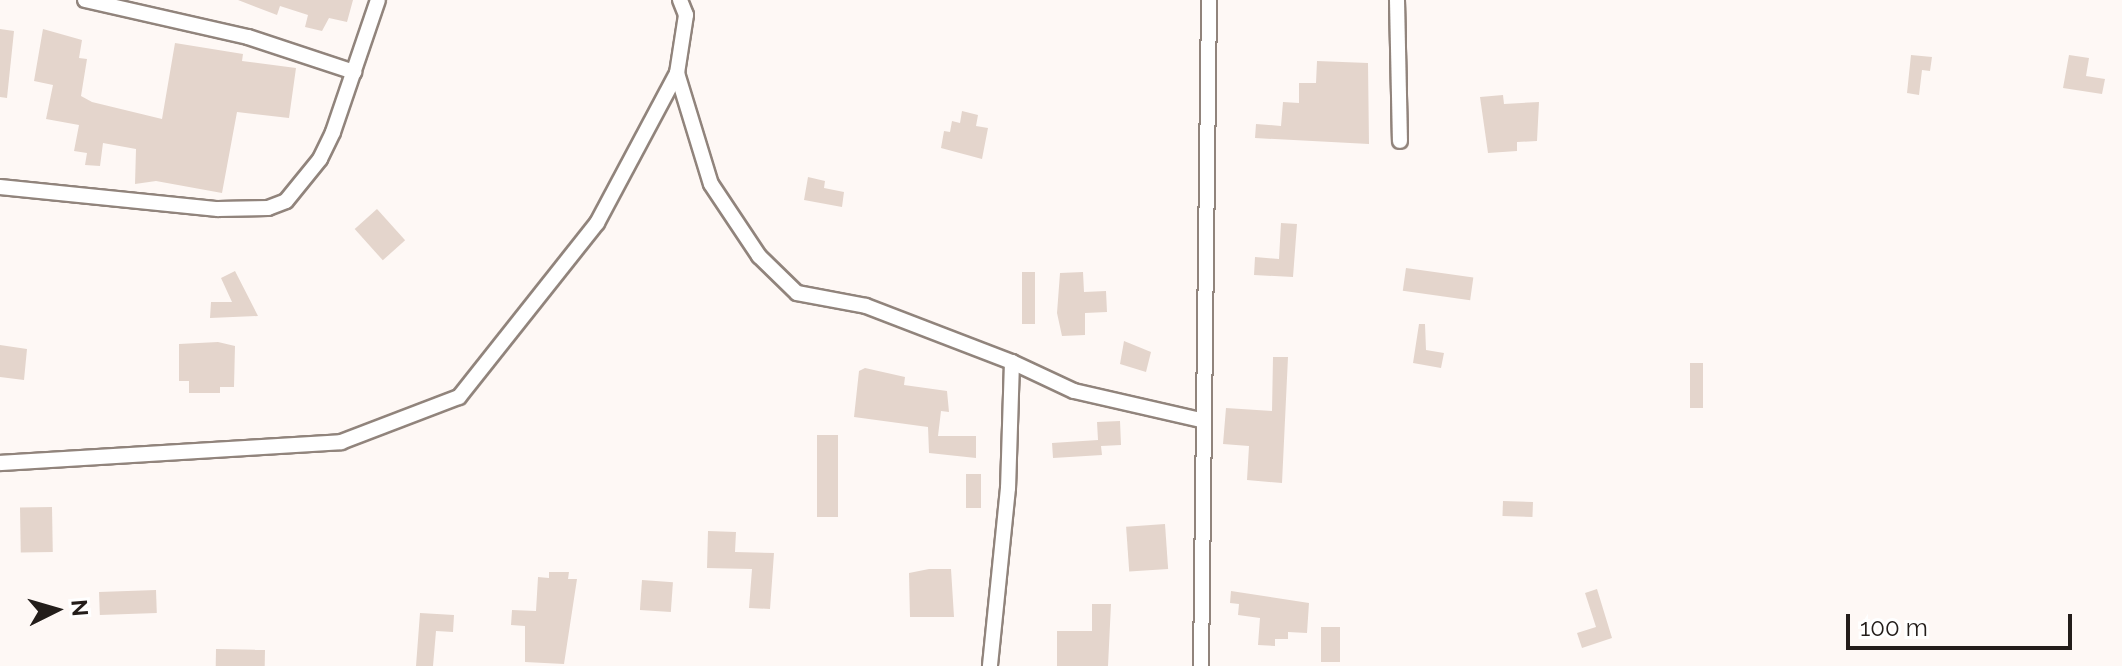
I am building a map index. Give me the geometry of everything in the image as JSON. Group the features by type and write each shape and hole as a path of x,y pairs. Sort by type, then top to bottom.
{"street":[{"path":"85,0 223,30 354,72"},
{"path":"0,187 218,209 268,208 286,201 320,159 378,0"},
{"path":"0,463 341,442 459,397 597,223 677,73 688,7 680,0"},
{"path":"1201,666 1201,420 1209,0"},
{"path":"1397,0 1400,141"},
{"path":"677,73 711,184 759,256 797,293 866,306 1012,362 1074,391 1201,420"},
{"path":"990,666 1008,488 1012,362"}],"building":[{"path":"238,0 353,0 347,22 329,18 322,31 305,27 308,15 280,6 277,15"},
{"path":"0,29 14,31 7,98 0,97"},
{"path":"43,29 82,40 79,58 87,59 81,96 92,102 162,119 175,43 243,54 242,61 296,68 289,118 237,112 222,193 156,181 135,184 136,149 103,143 100,166 85,165 87,153 74,151 79,125 46,119 53,85 34,81"},
{"path":"1911,55 1932,57 1930,71 1922,70 1919,95 1907,93"},
{"path":"2069,55 2089,58 2086,76 2105,79 2102,94 2063,88"},
{"path":"1317,61 1368,63 1369,144 1255,138 1256,124 1281,126 1283,102 1299,103 1299,83 1316,83"},
{"path":"1503,95 1504,104 1539,102 1537,141 1517,142 1517,151 1488,153 1480,97"},
{"path":"962,111 978,115 976,126 988,128 982,159 941,148 944,131 950,132 952,121 960,123"},
{"path":"808,177 825,181 824,188 844,192 842,207 804,200"},
{"path":"377,209 405,240 383,260 355,229"},
{"path":"1281,223 1297,224 1293,277 1254,275 1255,257 1279,259"},
{"path":"1406,268 1473,277 1470,300 1403,291"},
{"path":"235,271 258,316 210,318 211,302 232,302 221,278"},
{"path":"1022,272 1035,272 1035,324 1022,324"},
{"path":"1083,272 1084,292 1106,291 1107,312 1085,313 1085,335 1062,336 1057,313 1060,273"},
{"path":"1419,324 1425,324 1426,350 1444,353 1441,368 1413,363"},
{"path":"1124,341 1151,352 1146,372 1120,364"},
{"path":"218,342 235,346 234,387 220,387 220,393 189,393 189,381 179,381 179,344"},
{"path":"0,345 27,349 24,380 0,377"},
{"path":"1273,357 1288,357 1282,483 1247,480 1249,446 1223,444 1226,408 1272,411"},
{"path":"1690,363 1703,363 1703,408 1690,408"},
{"path":"865,368 905,377 904,385 947,391 949,412 941,411 938,436 976,436 976,458 929,453 928,427 854,417 859,371"},
{"path":"1120,421 1121,445 1101,446 1102,455 1053,458 1052,443 1098,440 1097,422"},
{"path":"817,435 838,435 838,517 817,517"},
{"path":"966,474 981,474 981,508 966,508"},
{"path":"1503,501 1533,502 1532,517 1502,516"},
{"path":"52,507 53,552 21,553 20,508"},
{"path":"1165,524 1168,569 1129,572 1126,527"},
{"path":"708,531 736,532 735,552 774,553 770,609 749,608 752,569 707,568"},
{"path":"951,569 954,617 910,617 909,573"},
{"path":"549,572 569,572 568,579 577,579 564,664 525,662 525,626 511,625 512,610 536,611 538,577 549,578"},
{"path":"642,580 673,582 671,612 640,610"},
{"path":"1597,589 1612,638 1582,648 1577,633 1596,627 1585,593"},
{"path":"156,590 157,613 100,615 99,592"},
{"path":"1231,591 1309,603 1307,633 1288,632 1288,639 1275,639 1275,646 1258,645 1260,618 1238,615 1239,604 1230,603"},
{"path":"1092,604 1111,604 1108,666 1057,666 1057,631 1092,631"},
{"path":"420,613 454,615 453,632 436,631 433,666 416,666"},
{"path":"1321,627 1340,627 1340,662 1321,662"},
{"path":"216,649 265,650 265,666 216,666"}]}
